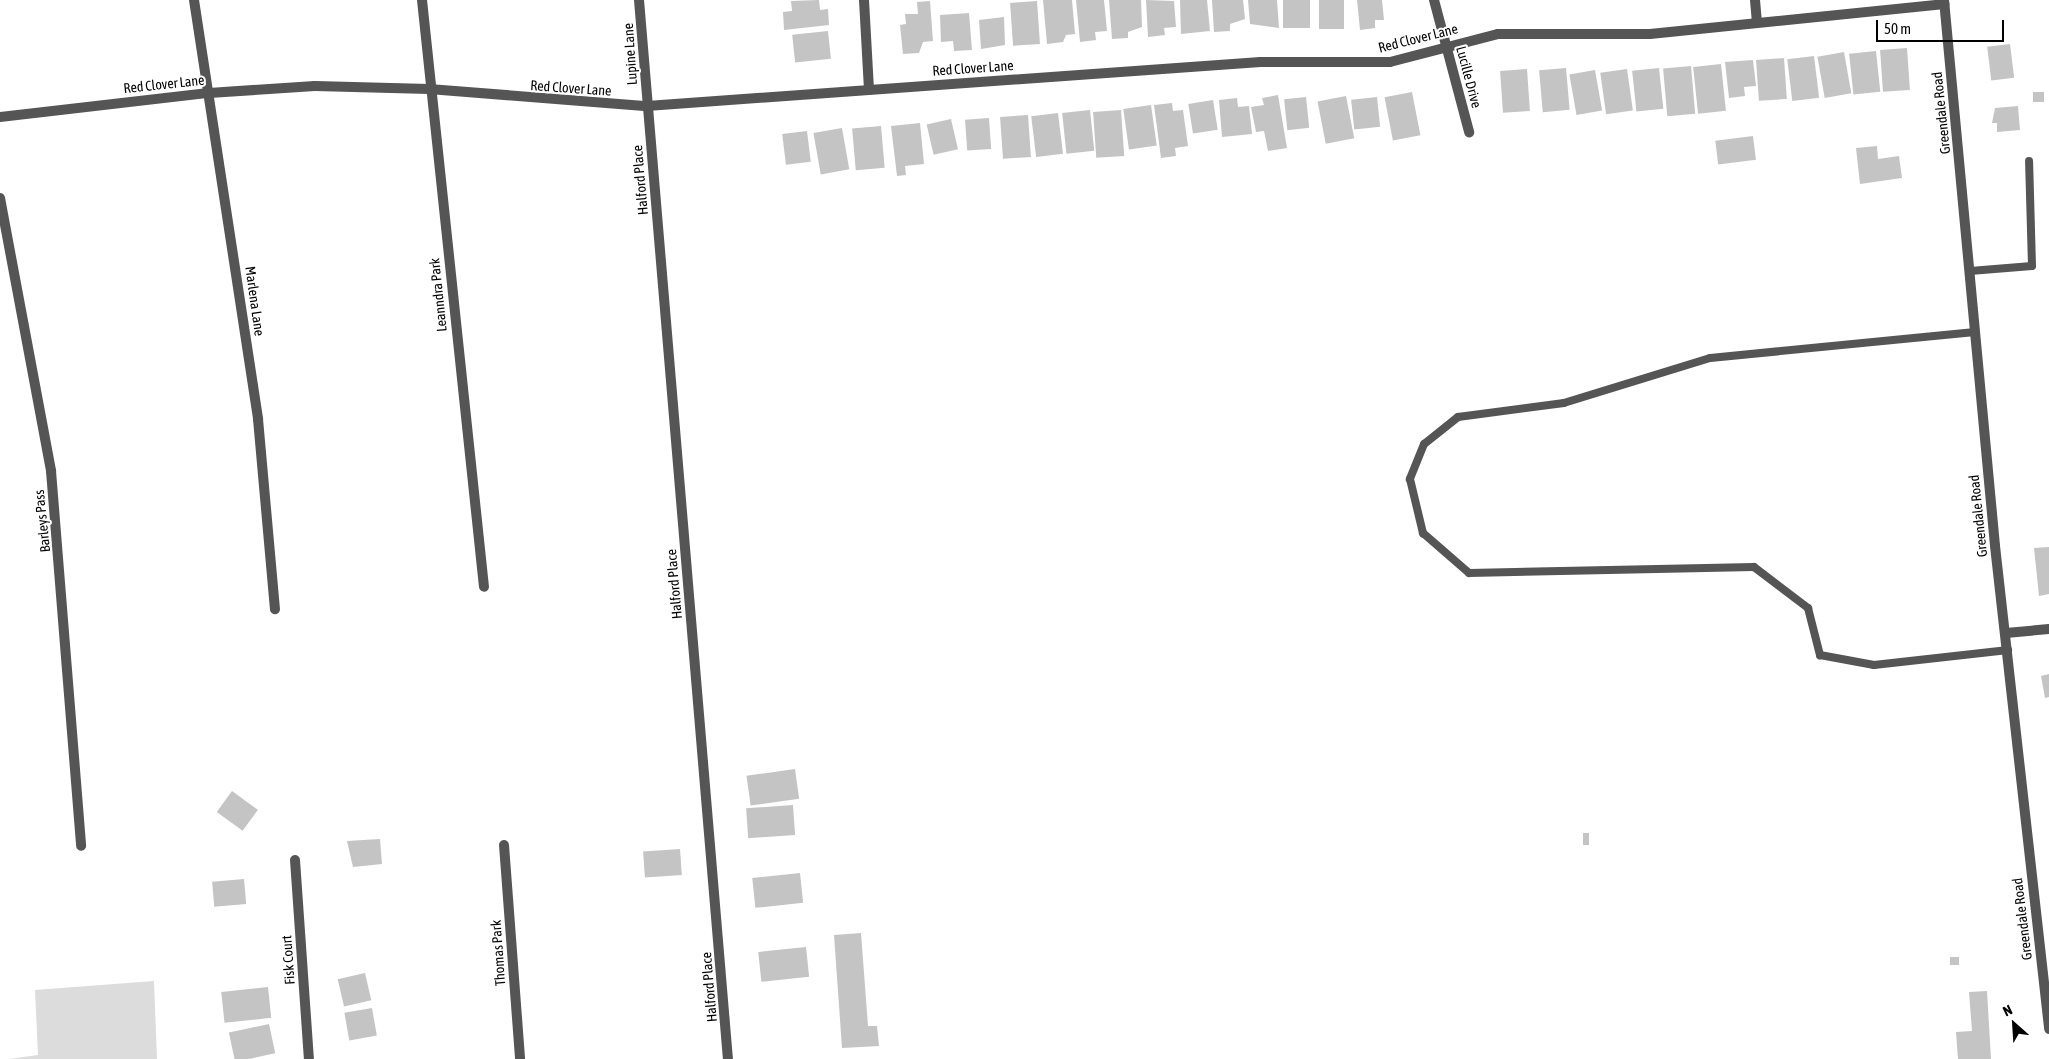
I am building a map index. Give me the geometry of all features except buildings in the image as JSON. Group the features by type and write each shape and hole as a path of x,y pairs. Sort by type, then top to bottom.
{"street":[{"name":"Marlena Lane","path":"194,0 258,419 275,609"},
{"name":"Leanndra Park","path":"422,0 429,89 484,587"},
{"name":"Lupine Lane","path":"639,0 647,106"},
{"path":"864,0 869,90"},
{"name":"Lucille Drive","path":"1434,0 1469,132"},
{"path":"1755,0 1757,22"},
{"name":"Red Clover Lane","path":"0,117 209,93 315,86 429,89 647,106 1260,62 1390,62 1446,45 1498,34 1650,34 1944,2"},
{"name":"Greendale Road","path":"1944,2 1974,332 2049,1029"},
{"name":"Halford Place","path":"647,106 728,1059"},
{"name":"Barleys Pass","path":"0,198 51,471 69,658 81,846"},
{"path":"2006,633 2049,628"},
{"name":"Thomas Park","path":"504,845 520,1059"},
{"name":"Fisk Court","path":"294,860 309,1059"}],"lane":[{"path":"1970,272 2032,266 2029,161"},
{"path":"1974,332 1710,358 1564,403 1458,417 1424,444 1410,479 1423,533 1469,573 1754,567 1808,608 1820,655 1874,665 2008,650"}],"shaded area":[{"path":"154,981 157,1059 9,1059 38,1055 35,990"}]}
